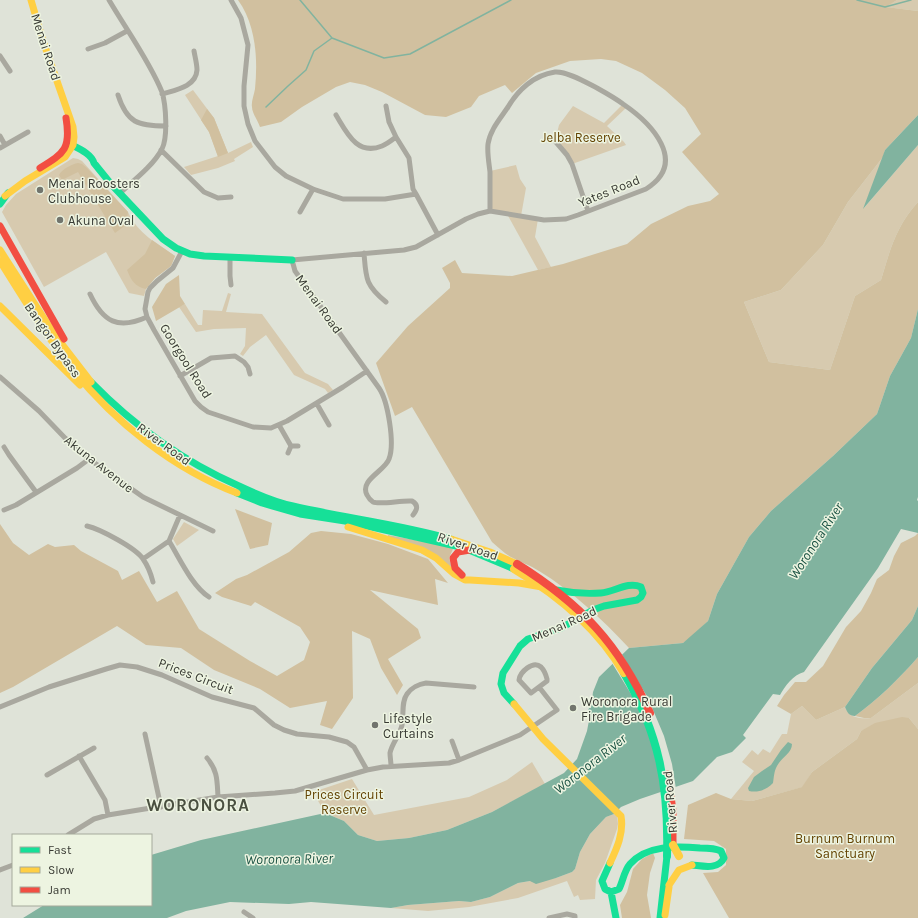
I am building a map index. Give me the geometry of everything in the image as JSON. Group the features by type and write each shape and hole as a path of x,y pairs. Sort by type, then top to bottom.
{"main road":[{"name":"Menai Road","path":"31,0 43,41 73,127 74,138 70,146 90,155 94,163 120,193 163,239 182,251 196,255 292,260"},
{"path":"0,200 4,194 58,163 64,158 70,146"},
{"path":"0,204 4,194"},
{"path":"0,220 8,239"},
{"path":"0,226 66,343 110,400"},
{"name":"Bangor Bypass","path":"0,250 64,349 110,400"},
{"name":"Bangor Bypass","path":"0,261 66,362 112,414"},
{"path":"0,306 95,400 112,414"},
{"name":"River Road","path":"110,400 153,438 181,458 219,478 262,496 292,505 431,533 483,549 549,584 581,610 605,637 632,675 649,710 664,755 672,801 673,846 665,918"},
{"name":"River Road","path":"112,414 141,438 172,460 222,487 255,500 290,511 403,534 470,550 516,567 577,614 611,654 635,693 651,731 662,769 673,856 660,918"},
{"path":"312,516 330,523 376,535 422,550 436,558 454,574 465,580 470,580"},
{"path":"470,550 458,552 452,560 455,568 470,580"},
{"name":"Menai Road","path":"470,580 519,583 566,592 582,593 607,592 632,585 638,585 642,589 642,595 637,600 604,606 593,610 561,628 528,639 520,646 503,673 500,684 504,693 543,740 618,811 624,824 612,859 602,881 612,890"},
{"name":"River Road","path":"612,890 631,862 652,849 686,846 699,847 716,849 721,851 724,855 723,862 718,865 692,864"},
{"path":"673,856 692,864"},
{"path":"669,885 680,870 692,864"},
{"path":"612,890 612,904 616,918"}],"street":[{"path":"109,0 153,75 162,94 166,126 165,138 161,150 148,167 120,193"},
{"path":"231,0 241,18 248,45 244,86 244,106 248,124 256,141 275,167 286,176 313,189 343,199 385,199 416,194"},
{"path":"88,49 105,43 127,31"},
{"path":"162,94 190,84 197,70 194,51"},
{"path":"0,56 10,71"},
{"name":"Yates Road","path":"292,260 404,250 438,235 466,219 490,211 544,220 566,219 646,189 653,184 664,170 666,161 665,151 654,133 625,105 568,74 556,72 544,75 532,80 518,91 491,132 488,145 490,211"},
{"path":"118,94 128,117 139,124 166,126"},
{"path":"386,106 389,122 408,158 416,194 438,235"},
{"path":"336,115 347,134 356,144 368,149 382,146 396,137"},
{"path":"0,136 3,146 28,132"},
{"path":"555,141 567,155 572,164 588,211"},
{"path":"161,150 204,192 218,198 231,197"},
{"path":"300,212 313,189"},
{"name":"Goorgool Road","path":"182,251 173,268 156,281 150,288 146,300 146,317 195,401 208,412 253,427 271,428 317,404 367,370"},
{"path":"364,253 367,282 378,296 386,302"},
{"path":"230,257 231,285"},
{"name":"Menai Road","path":"292,260 295,272 367,370 379,388 385,401 391,446 389,461 366,485 365,491 372,502 412,501 415,503 417,508 413,515"},
{"path":"90,294 100,313 109,320 120,324 130,323 146,317"},
{"path":"180,376 211,358 234,356 244,362 248,367 250,374"},
{"name":"Akuna Avenue","path":"0,377 39,411 74,447 89,459 143,497 213,531"},
{"path":"317,404 329,425"},
{"path":"279,425 291,446"},
{"path":"291,446 298,446"},
{"path":"288,453 291,446"},
{"path":"4,447 36,492"},
{"path":"4,510 16,505 78,468 89,459"},
{"path":"143,559 170,541 180,515"},
{"path":"87,526 97,529 130,548 143,559 152,574 153,582"},
{"path":"170,541 195,584 202,593 209,597"},
{"name":"Prices Circuit","path":"0,707 49,687 106,669 120,665 137,667 162,674 212,697 254,708 274,725 288,732 347,742 354,747 367,770"},
{"path":"533,665 540,665 548,679 539,687 530,693 519,680 519,676 524,670 533,665"},
{"path":"391,766 391,749 402,726 405,699 410,690 420,684 426,683 474,687"},
{"path":"70,834 94,819 108,816 218,797 295,791 367,770 391,766 449,763 459,760 520,735 557,710 539,687"},
{"path":"145,734 161,807"},
{"path":"452,741 459,760"},
{"path":"47,775 94,748"},
{"path":"79,756 105,800 108,816"},
{"path":"207,758 216,772 218,797"},
{"path":"0,870 12,865"},
{"path":"244,912 253,918"},
{"path":"549,918 567,914 575,916 575,918"}],"green space":[{"path":"238,0 897,0 886,7 918,11 918,115 885,150 883,157 848,202 823,245 781,290 744,302 769,362 830,370 855,296 881,280 891,248 899,229 910,211 918,202 918,309 911,338 890,376 877,414 833,456 771,511 749,537 717,594 708,621 683,643 629,648 597,616 563,587 536,569 514,559 492,542 412,407 395,416 376,363 408,326 450,288 450,283 442,268 455,260 462,273 512,276 563,264 627,244 651,224 688,206 710,201 719,194 682,152 701,134 685,108 665,90 642,73 616,61 601,59 570,61 536,73 512,93 505,85 479,96 471,107 446,117 425,115 382,92 365,85 350,82 336,87 302,107 281,122 260,127 253,112 252,105 256,78 256,54 249,20"},
{"path":"897,0 918,0 918,11 885,7"},
{"path":"193,90 214,118 228,153 251,142 253,147 234,159 235,161 218,168 191,175 184,167 218,156 209,132 185,95"},
{"name":"Jelba Reserve","path":"623,104 627,107 607,126 626,145 572,164 555,141 559,125 573,106 604,123"},
{"path":"207,109 214,118 228,153 218,157 209,132 201,120"},
{"path":"918,145 918,202 910,211 899,229 891,248 881,280 855,296 830,370 769,362 744,302 781,290 823,245 848,202 883,157 864,208"},
{"path":"73,158 82,161 128,212 142,232 175,256 171,266 155,278 146,289 144,296 129,293 106,252 44,287 2,212 16,194"},
{"path":"78,163 87,168 128,212 126,225 115,233 78,172 62,180 59,175 67,167"},
{"path":"516,165 520,179 526,188 521,216 538,219 535,237 551,267 538,270 507,214 490,211 490,171"},
{"path":"152,240 175,256 171,266 155,278 146,289 139,287 134,282 127,270 145,254"},
{"path":"179,275 180,296 185,304 156,321 152,307 166,284"},
{"path":"228,293 231,294 226,312 262,314 305,373 328,384 333,390 328,393 325,389 294,375 266,335 250,347 243,356 240,354 245,346 246,328 214,329 196,332 179,307 185,304 198,325 202,325 203,310 222,311"},
{"path":"235,509 272,523 268,545 250,549"},
{"path":"184,522 199,530 177,546 173,539"},
{"path":"0,524 13,543 29,555 48,544 55,547 74,545 81,551 118,571 122,580 139,571 157,602 177,591 199,629 277,676 304,660 310,642 300,627 255,602 251,606 222,597 215,593 236,579 247,575 289,552 311,533 321,531 351,534 388,544 428,559 448,583 435,579 438,605 370,590 418,629 421,638 388,659 403,685 397,695 381,668 370,639 352,631 353,698 332,729 320,725 327,701 290,708 260,689 214,670 181,648 146,645 117,626 13,687 0,693"},
{"path":"918,533 918,606 912,620 872,668 845,707 816,720 802,706 791,714 777,706 795,682 806,682 823,666 846,627 861,611 877,579 889,570 901,543"},
{"path":"388,535 442,545 453,549 449,558 452,568 388,537"},
{"path":"918,657 918,683 871,718 855,716 872,703"},
{"path":"918,683 918,729 909,718 861,731 857,739 812,772 803,787 752,801 731,799 754,771 742,762 752,750 758,755 763,749 770,753 782,734 787,734 791,714 802,706 816,720 845,707 852,716 871,718"},
{"name":"Burnum Burnum Sanctuary","path":"902,717 909,718 918,729 918,918 729,918 703,873 718,872 726,865 726,849 714,841 684,839 688,805 716,793 731,799 752,801 802,787 812,772 857,739 861,731 875,723"},
{"name":"Prices Circuit Reserve","path":"532,762 545,784 492,812 447,830 409,838 377,841 358,835 344,821 325,813 313,792 352,779 374,815 469,797 507,780"},
{"path":"614,814 617,815 617,829 605,863 596,880 595,899 580,900 578,895 574,897 567,881 518,898 469,907 428,911 391,908 408,905 459,901 471,902 490,897 518,883 556,878 572,872 575,869 580,852 590,834 606,817"},
{"path":"653,853 655,858 650,873 647,895 651,918 622,918 620,905 627,892 633,869 642,859"}],"water":[{"path":"918,115 918,145 863,209 885,150"},
{"name":"Woronora River","path":"918,309 918,533 901,529 878,568 804,672 793,678 780,695 773,694 743,735 746,738 732,752 717,757 693,781 640,799 621,807 614,814 606,817 590,834 580,852 575,869 572,872 536,884 530,881 518,883 490,897 471,902 459,901 408,905 391,908 311,902 289,904 230,902 186,911 167,918 23,918 42,906 152,906 152,855 201,840 325,813 344,821 358,835 377,841 409,838 447,830 492,812 564,773 577,759 587,731 590,715 587,714 589,708 591,708 593,692 599,677 629,648 683,643 708,621 717,594 749,537 771,511 833,456 877,414 890,376 911,338"},
{"path":"918,606 918,657 880,696 853,716 847,712 845,707 872,668 912,620"},
{"path":"788,742 792,744 792,747 777,766 773,783 756,792 749,791 748,788 754,777 771,765"}],"pier":[{"path":"621,653 648,698 664,736 672,764 676,789 663,793 651,739 634,699 612,663"}],"waterway":[{"path":"300,0 332,38 384,58 410,54 511,0"},
{"path":"857,0 885,7 911,0"},
{"path":"266,107 306,70 314,51 332,38"}],"traffic: fast":[{"path":"68,143 90,156 111,184 163,239 176,248 190,254 204,256 292,260"},
{"path":"0,204 8,193"},
{"path":"91,382 142,428 178,454 218,476 252,492 293,506 412,529 451,539"},
{"path":"237,493 262,503 300,514 345,521 456,546"},
{"path":"469,550 514,569"},
{"path":"514,704 504,693 501,684 503,673 520,646 528,639 561,628 593,610 604,606 637,600 643,593 641,587 636,585 626,586 601,593 578,593 556,590"},
{"path":"624,673 646,717 654,739 664,783 667,856"},
{"path":"610,863 602,881 605,889 611,892 619,889 626,870 630,864 645,853 653,850 672,847 711,848 721,851 724,858 721,862 714,866 692,865"},
{"path":"660,918 667,856"},
{"path":"611,892 616,918"}],"traffic: slow":[{"path":"5,196 25,181 65,157 73,145 73,127 43,41 31,0"},
{"path":"0,250 54,334 91,382"},
{"path":"0,261 63,357 89,389 107,408 147,442 168,457 190,471 237,493"},
{"path":"0,306 80,385"},
{"path":"348,527 422,550 436,558 454,574 465,580 470,580"},
{"path":"451,539 490,552 517,564"},
{"path":"514,569 546,590 576,614 602,641 624,673"},
{"path":"470,580 519,583 542,587"},
{"path":"514,704 543,739 621,816 621,834 610,863"},
{"path":"673,845 679,856"},
{"path":"669,885 679,870 692,865"},
{"path":"665,915 669,887"}],"traffic: jam":[{"path":"40,168 55,158 64,149 68,136 66,118"},
{"path":"0,226 64,339"},
{"path":"462,575 455,568 453,558 458,552 470,550"},
{"path":"517,564 560,594 596,628 625,666 650,713"},
{"path":"668,774 673,811 673,845"}],"place":[{"name":"Menai Roosters Clubhouse","path":"40,190"},
{"name":"Akuna Oval","path":"60,220"},
{"name":"Woronora Rural Fire Brigade","path":"573,708"},
{"name":"Lifestyle Curtains","path":"375,725"}],"district":[{"name":"WORONORA","path":"198,805"}]}
